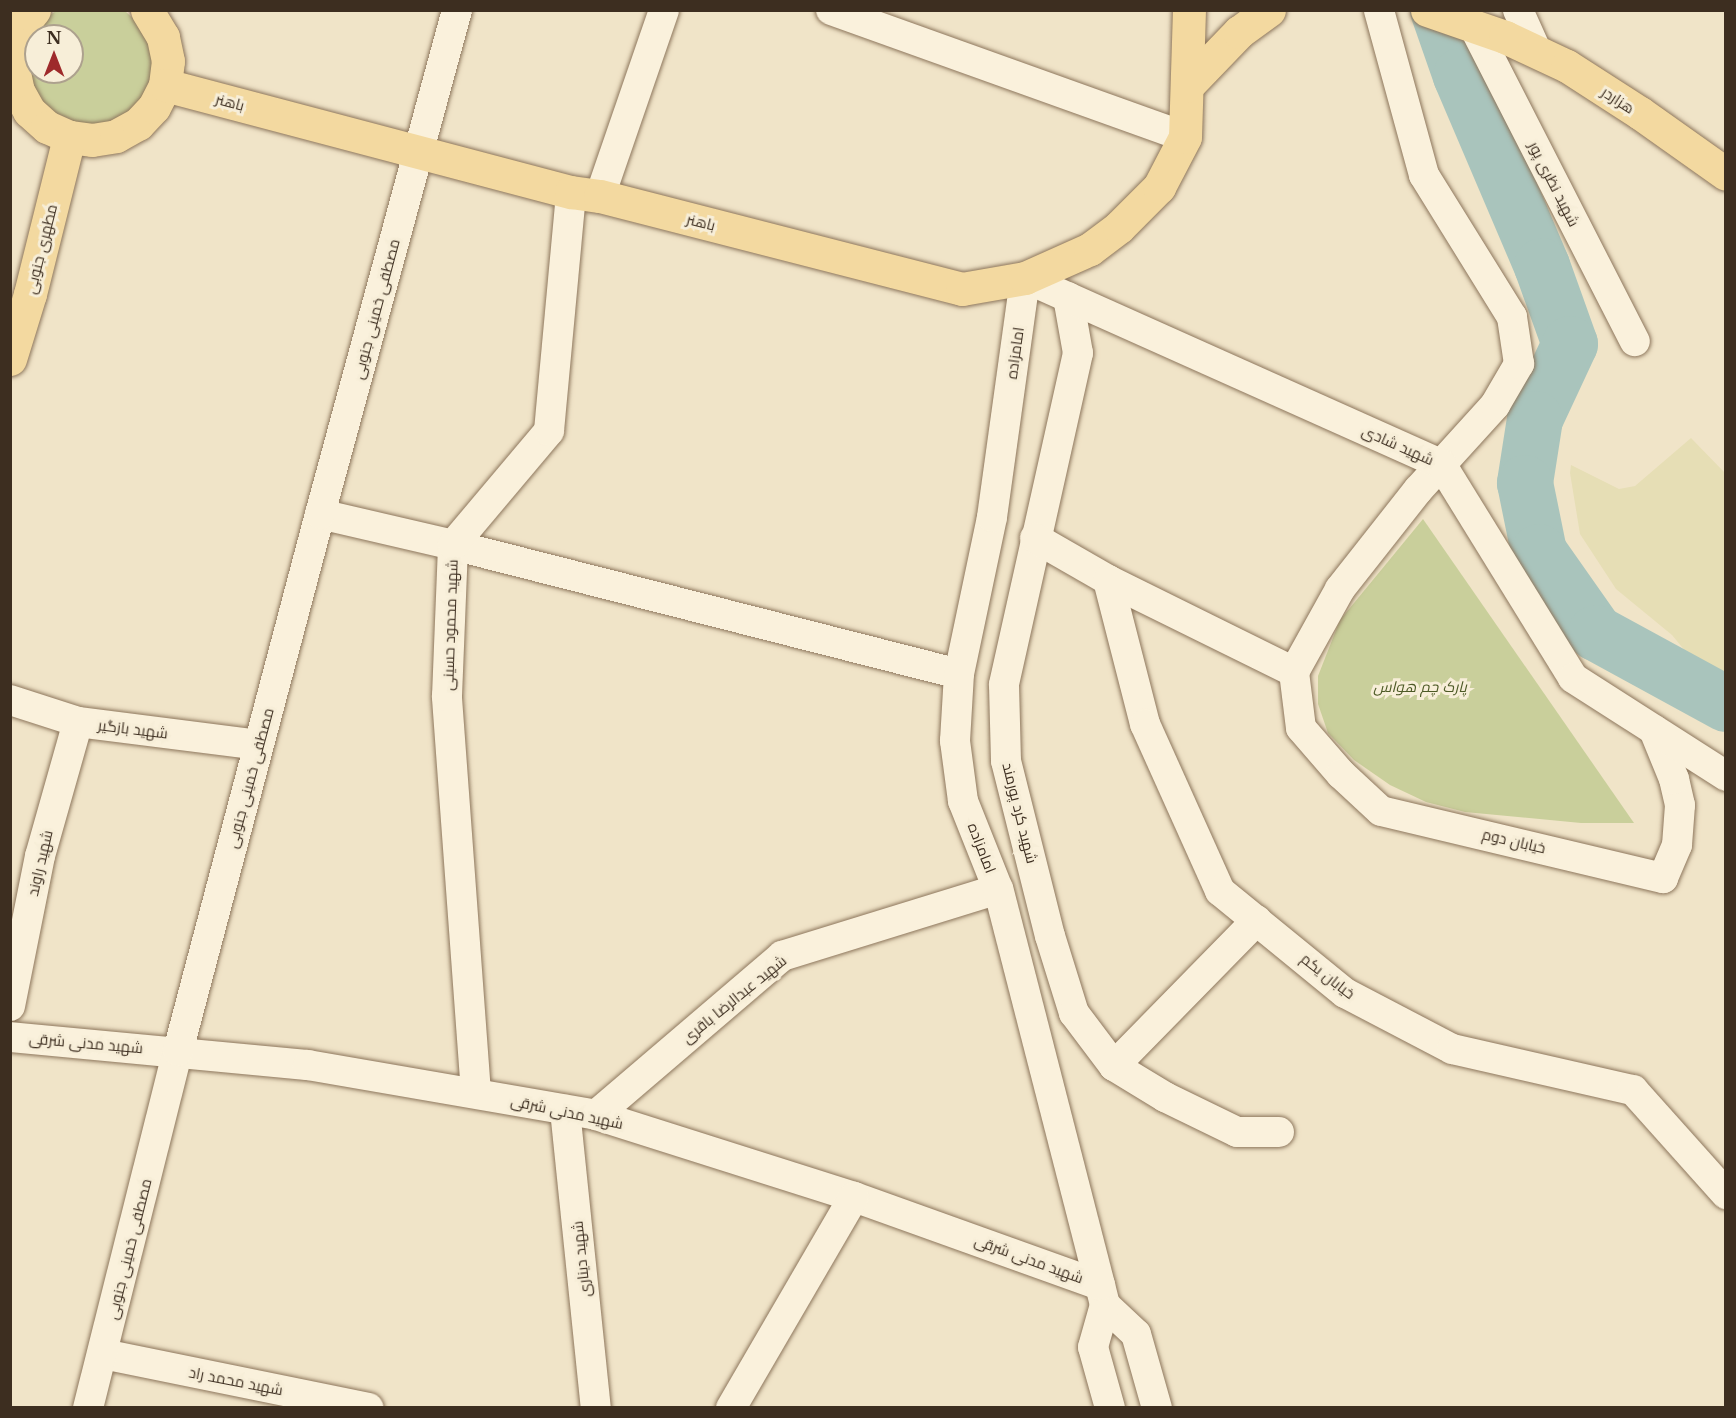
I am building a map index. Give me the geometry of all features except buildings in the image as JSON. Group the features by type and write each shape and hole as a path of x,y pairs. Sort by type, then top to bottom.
{"main road":[{"path":"34,10 13,43 13,68 18,91 29,111 47,127 69,137 93,140 116,136 138,124 154,107 165,85 168,61 163,37 147,10"},
{"path":"1185,137 1189,10"},
{"path":"1187,86 1239,32 1269,10"},
{"name":"هزاردر","path":"1427,10 1474,27 1511,24 1536,50 1640,113 1725,174"},
{"name":"باهنر","path":"165,85 962,289 1026,278 1090,249 1119,227 1159,187 1185,137"},
{"name":"مطهری جنوبی","path":"10,359 20,291 69,137"}],"street":[{"name":"مصطفی خمینی جنوبی","path":"88,1407 178,1051 320,514 457,10"},
{"name":"شهید محمود حسینی","path":"476,1093 447,696 453,545 549,430 586,194 664,10"},
{"path":"831,10 1185,137"},
{"path":"1035,538 1108,580 1294,672 1340,589 1441,464 1495,405 1519,364 1512,317 1424,176 1379,10"},
{"name":"شهید نظری پور","path":"1474,27 1635,341"},
{"name":"شهید شادی","path":"1026,278 1441,464 1572,678 1725,776"},
{"name":"امامزاده","path":"1026,278 992,517 959,674 956,741 963,801 998,889 1103,1295"},
{"name":"شهید کرد پورمند","path":"1068,297 1078,352 1004,685 1006,761 1050,936 1074,1013 1114,1066 1165,1097 1237,1132 1279,1132"},
{"path":"320,514 453,545 959,674"},
{"name":"خیابان یکم","path":"1108,580 1145,724 1220,891 1345,993 1452,1049 1633,1090 1725,1194"},
{"name":"خیابان دوم","path":"1294,672 1300,728 1341,774 1381,811 1664,878 1677,845 1680,805 1674,778 1654,730"},
{"name":"شهید بازگیر","path":"10,700 78,722 259,745"},
{"name":"شهید راوند","path":"10,1006 40,855 78,722"},
{"name":"شهید عبدالرضا باقری","path":"596,1115 782,956 998,889"},
{"path":"1114,1066 1257,920"},
{"name":"شهید مدنی شرقی","path":"10,1037 308,1065 596,1115 854,1197 1103,1295"},
{"name":"شهید دیناری","path":"565,1110 596,1407"},
{"path":"731,1407 854,1197"},
{"path":"1103,1295 1093,1347 1110,1407"},
{"path":"1103,1295 1136,1334 1157,1407"},
{"name":"شهید محمد راد","path":"103,1354 369,1407"}],"shaded area":[{"path":"1691,438 1725,473 1725,692 1714,686 1672,635 1616,589 1580,534 1570,473 1571,465 1619,489 1635,486"}],"green space":[{"path":"56,11 125,11 140,25 150,44 153,65 148,86 137,104 121,118 102,125 81,125 45,108 33,91 32,84 84,84 84,24 41,24"},
{"name":"پارک چم هواس","path":"1423,519 1634,823 1581,823 1465,812 1426,802 1390,785 1354,760 1328,733 1318,704 1318,676 1340,620"}],"waterway":[{"path":"1438,10 1461,76 1542,266 1570,344 1535,419 1525,483 1539,552 1596,633 1726,704"}]}
